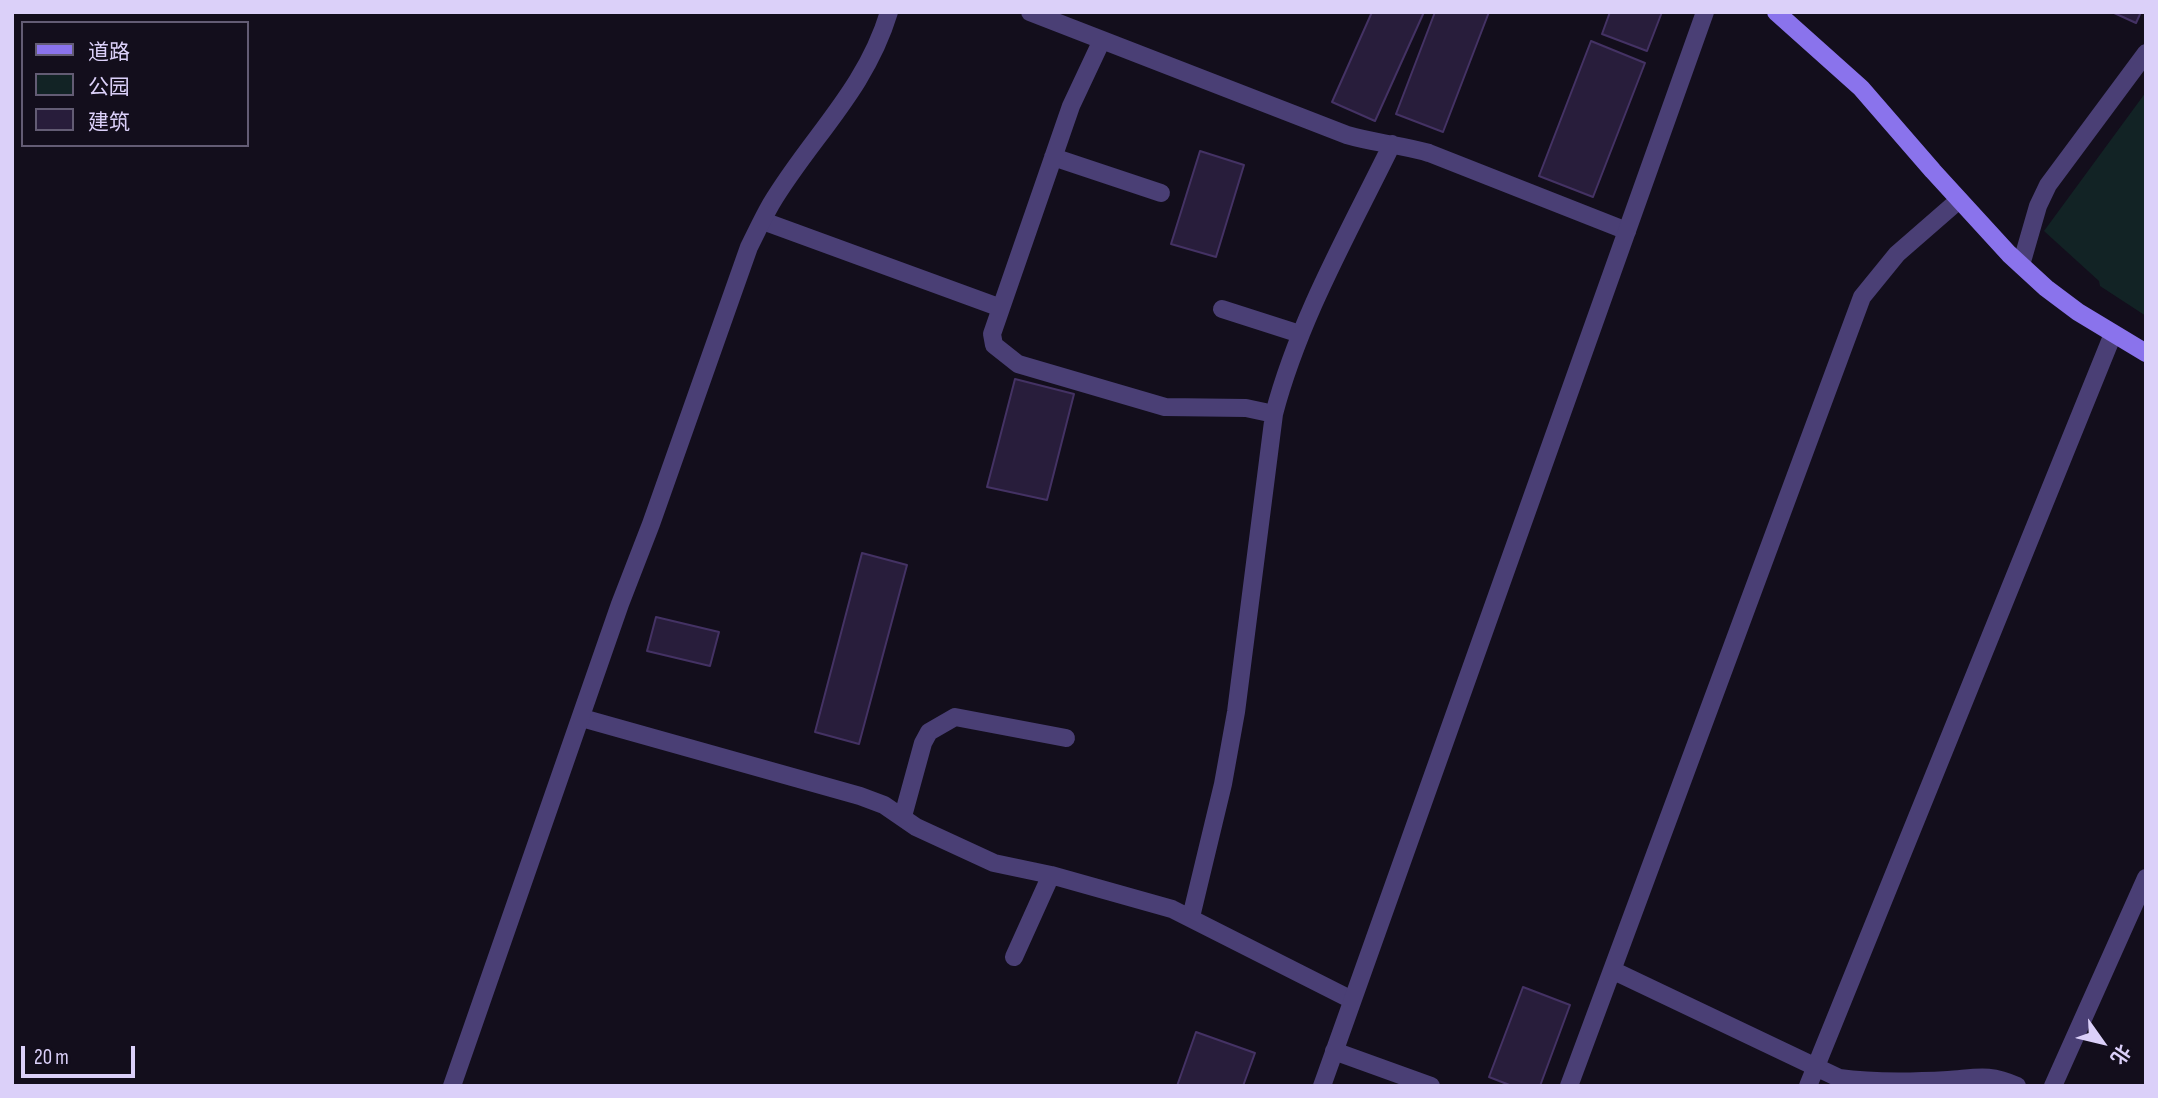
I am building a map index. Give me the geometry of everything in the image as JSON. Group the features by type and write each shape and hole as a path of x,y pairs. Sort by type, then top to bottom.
{"street":[{"path":"452,1086 620,604 652,524 749,247 771,204 867,67 889,12"},
{"path":"1030,12 1347,135 1373,143 1392,144 1429,153 1627,231"},
{"path":"1322,1086 1705,12"},
{"path":"1776,12 1861,88 1959,200 2021,265 2078,312 2146,353"},
{"path":"1102,40 1071,106 992,334 994,345 1018,364 1165,407 1246,408 1274,414"},
{"path":"2021,265 2038,206 2048,185 2146,53"},
{"path":"1191,917 1223,784 1236,712 1274,414 1283,379 1300,334 1392,144"},
{"path":"1053,157 1161,193"},
{"path":"1570,1086 1862,297 1898,254 1959,200"},
{"path":"763,221 1001,308"},
{"path":"1222,309 1300,334"},
{"path":"1808,1086 2113,334"},
{"path":"903,816 923,743 929,732 944,721 955,717 1066,738"},
{"path":"582,718 860,796 884,805 916,827 994,863 1134,897 1191,917 1352,1000"},
{"path":"1014,957 1051,876"},
{"path":"2053,1086 2146,878"},
{"path":"1612,970 1839,1078 1862,1081 1948,1080 1982,1075 2002,1079 2017,1086"},
{"path":"1334,1051 1431,1086"}],"green space":[{"path":"2146,92 2146,316 2100,286 2099,281 2044,231"}],"building":[{"path":"1372,12 1424,12 1375,121 1332,102"},
{"path":"1435,12 1489,12 1443,132 1396,114"},
{"path":"1610,12 1662,12 1647,51 1602,34"},
{"path":"2112,12 2141,12 2136,23"},
{"path":"1591,41 1645,63 1593,197 1539,176"},
{"path":"1200,151 1244,165 1216,257 1171,244"},
{"path":"1015,379 1074,394 1047,500 987,487"},
{"path":"862,553 907,565 859,744 815,732"},
{"path":"656,617 719,632 710,666 647,651"},
{"path":"1523,987 1570,1005 1540,1086 1512,1086 1489,1077"},
{"path":"1196,1032 1255,1053 1243,1086 1177,1086"}]}
